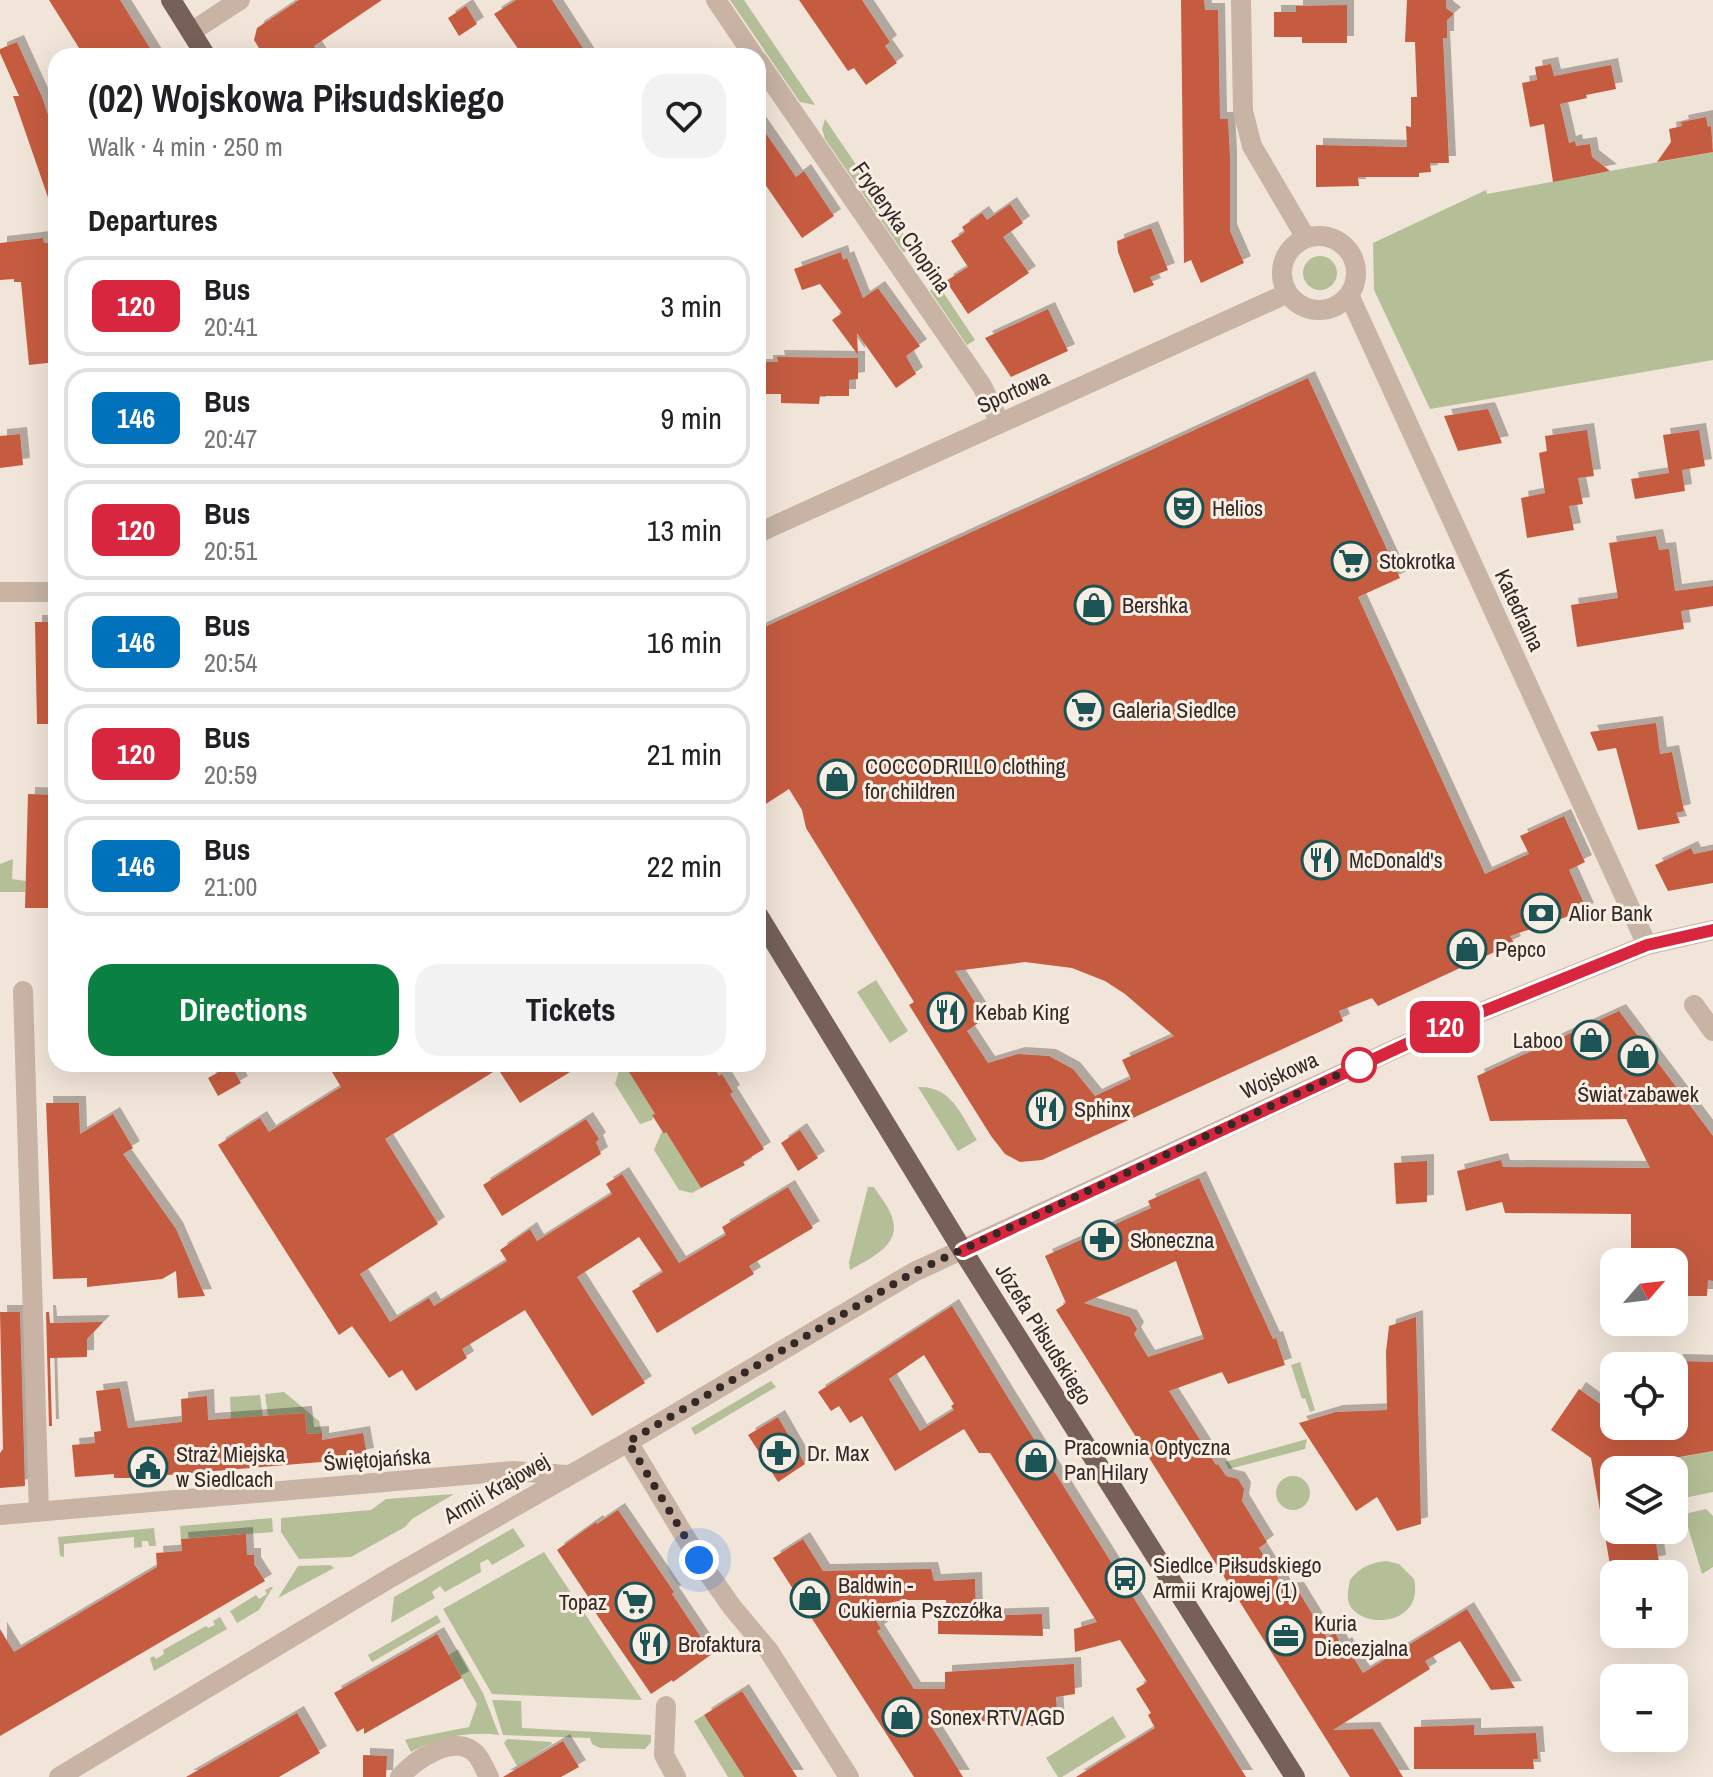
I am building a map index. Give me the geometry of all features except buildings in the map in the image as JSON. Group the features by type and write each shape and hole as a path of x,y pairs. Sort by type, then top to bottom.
{"main road":[{"path":"171,0 201,48"},
{"name":"Józefa Piłsudskiego","path":"766,928 963,1251 1295,1777"}],"street":[{"path":"191,32 240,0"},
{"path":"716,0 749,48"},
{"path":"1241,0 1243,111 1252,146 1306,238"},
{"name":"Fryderyka Chopina","path":"766,73 982,386 1000,423"},
{"path":"1328,237 1350,250 1356,277 1349,295 1329,308 1318,310 1306,307 1288,293 1282,272 1284,261 1289,251 1306,238 1328,237"},
{"name":"Sportowa","path":"766,529 1288,293"},
{"name":"Katedralna","path":"1349,295 1647,945"},
{"path":"0,592 48,592"},
{"name":"Wojskowa","path":"963,1251 1432,1032 1647,945 1713,930"},
{"path":"23,991 39,1512"},
{"path":"1694,1005 1713,1031"},
{"name":"Armii Krajowej","path":"59,1777 914,1272 963,1251"},
{"path":"628,1442 699,1560 732,1607 769,1651 849,1777"},
{"name":"Świętojańska","path":"0,1515 513,1471 567,1475"},
{"path":"666,1706 664,1755 676,1777"},
{"path":"400,1777 426,1753 447,1747 460,1747 476,1754 489,1777"}],"green space":[{"path":"730,0 744,0 815,105 800,102 766,48 763,48"},
{"path":"825,119 912,247 906,252 903,252 825,139 822,129"},
{"path":"1713,152 1713,360 1430,409 1374,290 1373,243 1486,190 1487,194"},
{"path":"1320,256 1332,261 1337,273 1332,285 1320,290 1308,285 1303,273 1308,261"},
{"path":"937,283 975,340 967,345 930,291"},
{"path":"13,859 12,879 26,881 25,892 0,892 0,864"},
{"path":"876,980 908,1031 890,1043 857,992"},
{"path":"619,1072 629,1072 655,1114 652,1120 640,1124 615,1084"},
{"path":"918,1087 939,1091 947,1097 977,1140 958,1151"},
{"path":"662,1131 664,1134 666,1132 701,1188 692,1193 679,1190 654,1150"},
{"path":"868,1187 874,1187 888,1208 894,1230 887,1245 850,1270 849,1262"},
{"path":"1300,1362 1315,1410 1310,1412 1305,1398 1302,1399 1291,1365"},
{"path":"771,1381 776,1387 695,1435 691,1428"},
{"path":"284,1392 319,1421 322,1433 307,1434 305,1413 268,1416 265,1394"},
{"path":"260,1395 263,1417 231,1419 230,1397"},
{"path":"1307,1439 1305,1449 1229,1469 1225,1462"},
{"path":"1713,1451 1713,1492 1688,1497 1687,1456"},
{"path":"1293,1476 1305,1481 1310,1493 1305,1505 1293,1510 1281,1505 1276,1493 1281,1481"},
{"path":"454,1494 412,1519 405,1527 351,1557 299,1559 281,1532 281,1518 371,1510 386,1499"},
{"path":"1706,1509 1713,1516 1713,1567 1702,1574 1688,1527 1688,1513"},
{"path":"272,1518 273,1532 181,1539 180,1526"},
{"path":"154,1528 156,1546 142,1541 142,1547 134,1548 134,1537 64,1544 64,1557 60,1556 58,1537"},
{"path":"513,1528 525,1546 492,1565 488,1559 480,1563 481,1572 445,1592 440,1586 432,1592 435,1598 391,1623 394,1597"},
{"path":"544,1552 642,1700 492,1694 443,1609"},
{"path":"1386,1561 1399,1564 1414,1579 1415,1595 1409,1608 1400,1616 1374,1620 1353,1610 1348,1600 1350,1580 1366,1566"},
{"path":"330,1565 334,1568 278,1598 298,1566"},
{"path":"271,1587 259,1610 237,1623 230,1611 256,1595 259,1599"},
{"path":"437,1615 441,1622 372,1662 368,1655"},
{"path":"220,1617 227,1629 154,1671 150,1658 154,1656 156,1659 164,1654 163,1650 206,1626 215,1625 213,1621"},
{"path":"458,1649 483,1693 499,1735 454,1736 411,1752 405,1740 469,1727 477,1704 449,1655"},
{"path":"492,1700 521,1701 522,1728 651,1735 651,1742 645,1749 600,1748 592,1744 590,1738 503,1735"},
{"path":"704,1715 744,1777 728,1777 694,1721"},
{"path":"1113,1716 1126,1737 1058,1777 1046,1758"},
{"path":"507,1739 552,1744 517,1766 504,1743"}],"bus line":[{"name":"120","path":"963,1251 1432,1032 1647,945 1713,930"}],"place":[{"name":"Helios","path":"1184,508"},
{"name":"Stokrotka","path":"1351,561"},
{"name":"Bershka","path":"1094,605"},
{"name":"Galeria Siedlce","path":"1084,710"},
{"name":"COCCODRILLO clothing for children","path":"837,779"},
{"name":"McDonald's","path":"1321,860"},
{"name":"Alior Bank","path":"1541,913"},
{"name":"Pepco","path":"1467,949"},
{"name":"Kebab King","path":"947,1012"},
{"name":"Laboo","path":"1591,1040"},
{"name":"Świat zabawek","path":"1638,1056"},
{"name":"Sphinx","path":"1046,1109"},
{"name":"Słoneczna","path":"1102,1240"},
{"name":"Dr. Max","path":"779,1453"},
{"name":"Pracownia Optyczna Pan Hilary","path":"1036,1460"},
{"name":"Straż Miejska w Siedlcach","path":"148,1467"},
{"name":"Siedlce Piłsudskiego Armii Krajowej (1)","path":"1125,1578"},
{"name":"Baldwin - Cukiernia Pszczółka","path":"810,1598"},
{"name":"Topaz","path":"635,1602"},
{"name":"Kuria Diecezjalna","path":"1286,1636"},
{"name":"Brofaktura","path":"650,1644"},
{"name":"Sonex RTV AGD","path":"902,1717"}],"route":[{"path":"699,1560 628,1442 914,1272 1359,1065"}]}
